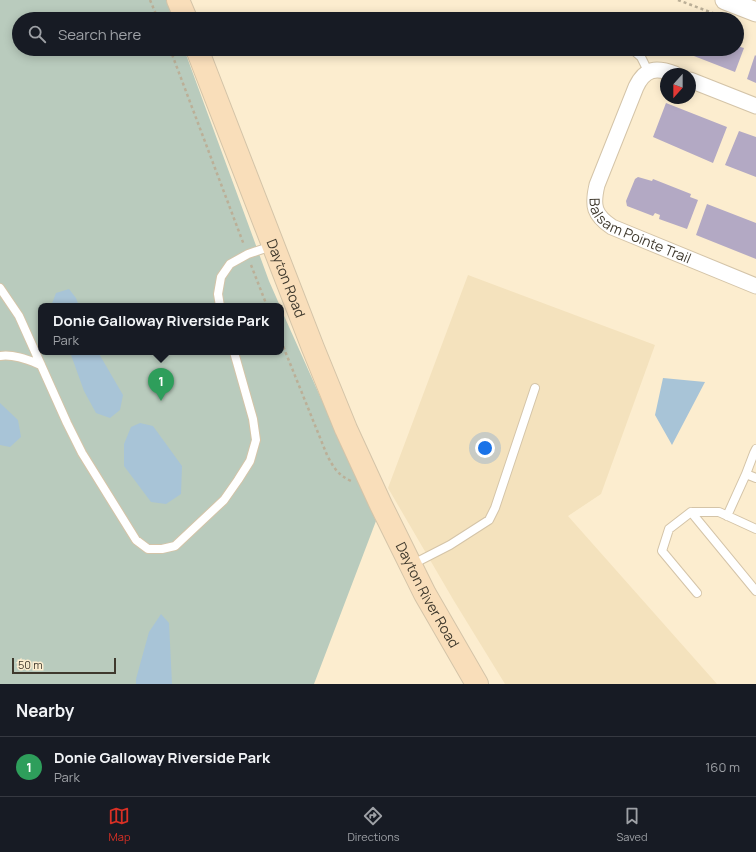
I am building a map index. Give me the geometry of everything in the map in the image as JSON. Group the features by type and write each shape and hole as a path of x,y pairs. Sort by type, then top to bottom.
{"main road":[{"path":"178,0 183,12"},
{"name":"Dayton Road","path":"200,56 313,348 346,429 377,497"},
{"name":"Dayton River Road","path":"377,497 426,594 477,684"}],"street":[{"path":"723,8 756,12"},
{"path":"648,71 660,71"},
{"name":"Balsam Pointe Trail","path":"648,71 640,79 636,87 597,185 594,199 596,212 604,222 612,227 756,286"},
{"path":"696,82 756,106"}],"lane":[{"path":"640,56 648,71"},
{"path":"220,303 218,294 222,277 230,264 247,255 273,245"},
{"path":"0,288 18,316 82,453 136,540 148,549 162,549 175,546 224,500 250,462 256,440 254,419 235,355"},
{"path":"0,356 23,358 41,365"},
{"path":"411,565 450,545 488,520 495,508 535,388"},
{"path":"727,516 756,449"},
{"path":"746,474 756,478"},
{"path":"691,512 756,591"},
{"path":"697,594 662,551 669,529 691,512 719,512 756,530"}],"path":[{"path":"150,0 155,12"},
{"path":"678,0 723,8"},
{"path":"173,56 266,303"},
{"path":"284,348 327,455 335,470 344,478 354,482 377,497"}],"shaded area":[{"path":"468,275 655,345 601,494 568,516 717,684 505,684 454,601 388,488"}],"green space":[{"path":"0,0 166,0 170,12 12,12 12,56 187,56 269,281 279,303 38,303 38,355 284,355 284,316 376,521 314,684 0,684"}],"water":[{"path":"69,289 78,303 52,303 56,293"},
{"path":"71,355 100,355 123,395 120,410 110,418 96,413 84,391"},
{"path":"663,378 705,382 672,445 655,415"},
{"path":"0,403 18,420 21,437 10,447 0,445"},
{"path":"140,423 153,426 182,466 181,494 166,504 151,502 124,466 124,444 131,427"},
{"path":"161,614 169,623 172,684 136,684 136,679 149,632"}],"building":[{"path":"755,55 756,56 756,83 747,79"},
{"path":"694,56 741,56 735,72"},
{"path":"666,104 727,127 713,163 653,137"},
{"path":"739,131 756,137 756,177 725,165"},
{"path":"638,177 652,181 653,179 691,194 690,197 698,200 687,229 659,219 660,215 655,213 653,216 627,206 626,201 635,179"},
{"path":"707,204 756,223 756,259 696,235"}],"place":[{"name":"Donie Galloway Riverside Park","path":"161,401"}]}
